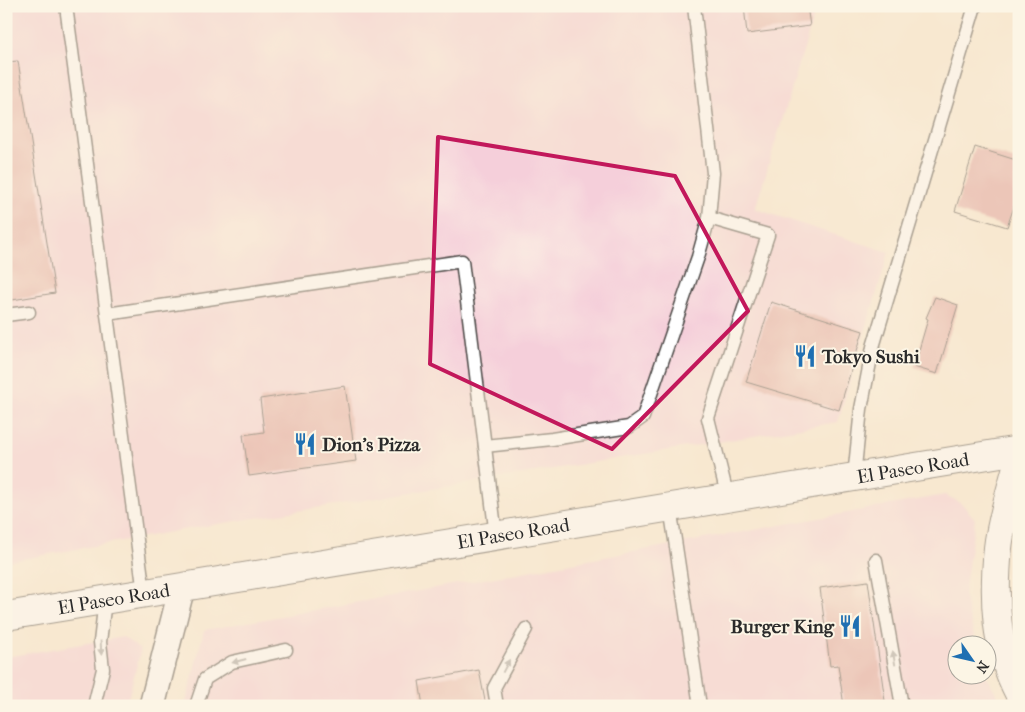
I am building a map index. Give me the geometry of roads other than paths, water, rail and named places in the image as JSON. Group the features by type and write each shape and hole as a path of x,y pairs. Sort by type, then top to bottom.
{"main road":[{"name":"El Paseo Road","path":"6,616 1019,450"},
{"path":"1019,459 998,547 996,624 1010,677 1019,694"}],"street":[{"path":"152,706 182,587"}],"lane":[{"path":"66,6 144,593"},
{"path":"485,446 552,439 629,427 643,416 698,257 709,218 713,173 694,6"},
{"path":"854,477 861,409 873,347 975,6"},
{"path":"709,218 768,235 708,418 728,498"},
{"path":"107,314 462,261 496,536"},
{"path":"6,315 29,312"},
{"path":"670,507 700,706"},
{"path":"876,560 902,706"},
{"path":"94,706 102,669 100,642 105,600"},
{"path":"497,706 494,688 526,629"},
{"path":"196,706 205,679 232,662 286,650"}],"place":[{"name":"Tokyo Sushi","path":"805,356"},
{"name":"Dion's Pizza","path":"305,444"},
{"name":"Burger King","path":"850,626"}]}
